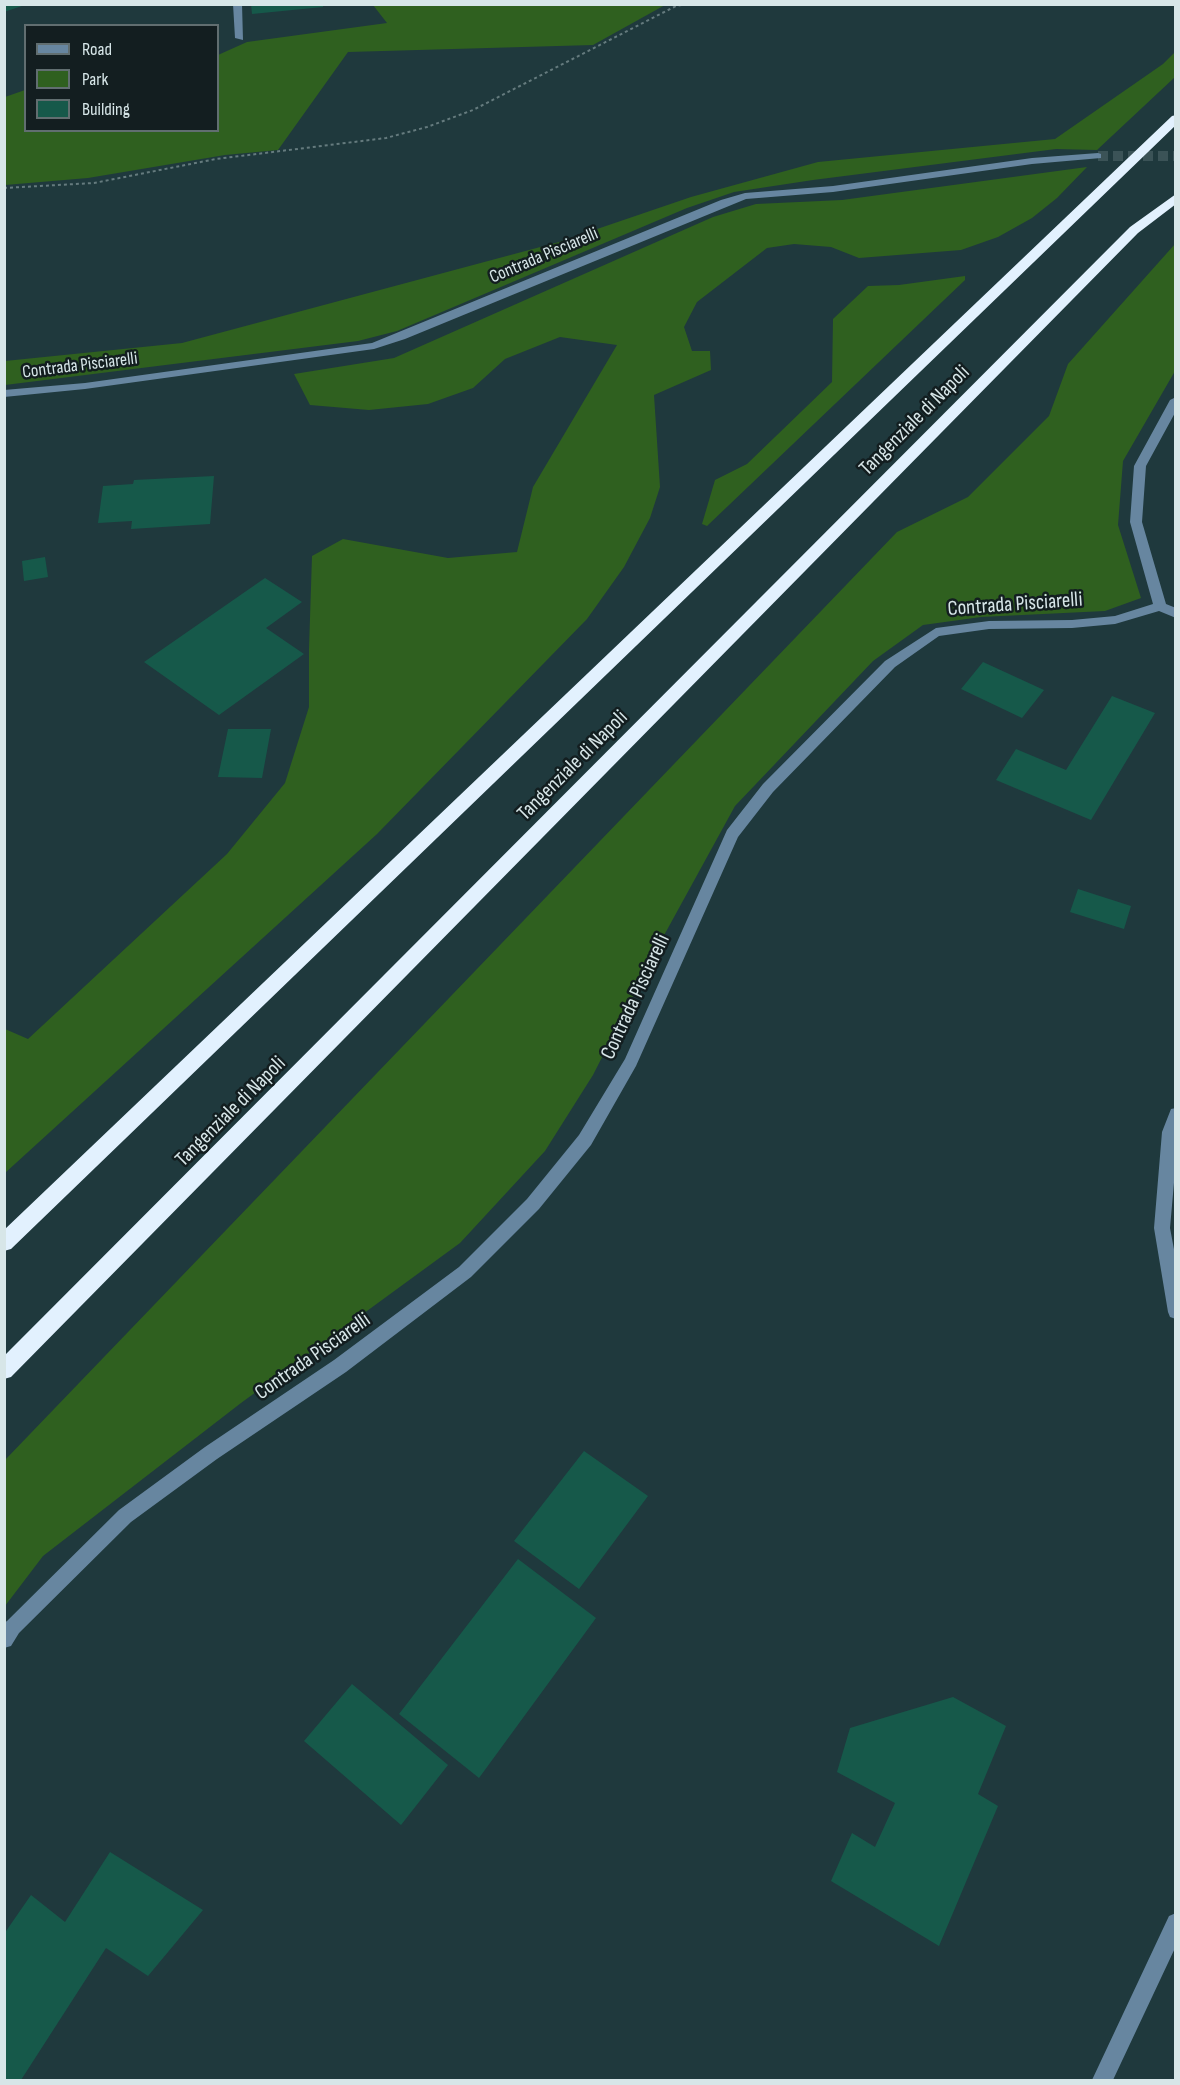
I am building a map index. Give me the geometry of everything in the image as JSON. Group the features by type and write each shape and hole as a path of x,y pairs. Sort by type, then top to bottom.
{"highway":[{"name":"Tangenziale di Napoli","path":"4,1243 1176,118"},
{"name":"Tangenziale di Napoli","path":"4,1370 1117,248 1134,231 1176,198"}],"street":[{"path":"237,4 240,38"},
{"name":"Contrada Pisciarelli","path":"4,394 85,386 374,346 401,337 745,195 833,189 1032,161 1098,156"},
{"path":"1176,400 1140,466 1136,522 1160,606 1176,614"},
{"name":"Contrada Pisciarelli","path":"4,1639 13,1627 125,1516 211,1452 340,1366 465,1272 533,1204 585,1140 631,1062 732,834 768,788 890,664 936,632 988,625 1072,624 1115,620 1160,606"},
{"path":"1176,1114 1170,1132 1161,1228 1176,1312"},
{"path":"1102,2080 1176,1923"}],"path":[{"path":"4,188 94,183 216,159 386,138 427,127 473,110 676,5 687,4"}],"green space":[{"path":"373,5 665,5 593,45 348,52 278,150 225,155 88,178 5,185 5,97 24,90 24,132 219,132 219,55 247,42 387,23"},
{"path":"1175,52 1175,77 1097,150 1056,149 734,192 687,208 397,331 358,341 5,385 5,361 182,343 559,242 691,197 818,162 1055,139 1163,64"},
{"path":"1087,167 1057,198 1032,218 998,237 961,250 859,258 831,247 794,244 767,248 697,302 684,327 692,351 710,351 711,370 654,395 660,487 650,518 624,567 587,619 377,834 5,1173 5,1029 28,1039 227,854 285,783 309,707 312,556 343,539 448,558 517,552 533,487 617,345 560,337 505,359 473,388 428,404 369,410 310,405 294,374 394,358 713,217 756,204 842,200"},
{"path":"1175,244 1175,371 1123,461 1118,525 1141,598 1105,611 981,617 923,625 873,661 735,806 662,939 593,1075 545,1151 460,1243 241,1403 43,1556 5,1606 5,1460 897,532 968,497 1049,416 1068,364"},
{"path":"965,276 965,280 707,526 702,524 715,480 747,464 832,382 833,319 868,286 899,285"}],"building":[{"path":"4,4 25,4 25,5 4,12"},
{"path":"251,4 323,4 323,7 252,14"},
{"path":"214,476 210,524 131,529 132,521 98,523 103,486 133,484 134,480"},
{"path":"45,557 48,577 24,581 22,561"},
{"path":"265,578 302,602 266,628 304,654 219,715 144,662"},
{"path":"983,662 1044,690 1022,718 961,689"},
{"path":"1112,696 1155,713 1091,820 996,780 1016,749 1066,770"},
{"path":"228,729 271,729 262,778 218,777"},
{"path":"1078,889 1131,906 1124,929 1070,912"},
{"path":"584,1451 648,1496 579,1589 514,1541"},
{"path":"518,1559 596,1618 479,1778 399,1714"},
{"path":"352,1684 448,1765 401,1825 304,1741"},
{"path":"953,1697 1006,1726 978,1794 998,1806 939,1946 831,1881 852,1833 875,1847 895,1803 837,1772 850,1728"},
{"path":"110,1852 203,1910 148,1976 106,1948 21,2080 4,2080 4,1934 31,1895 65,1922"}],"tunnel":[{"path":"1098,156 1176,156"}]}
